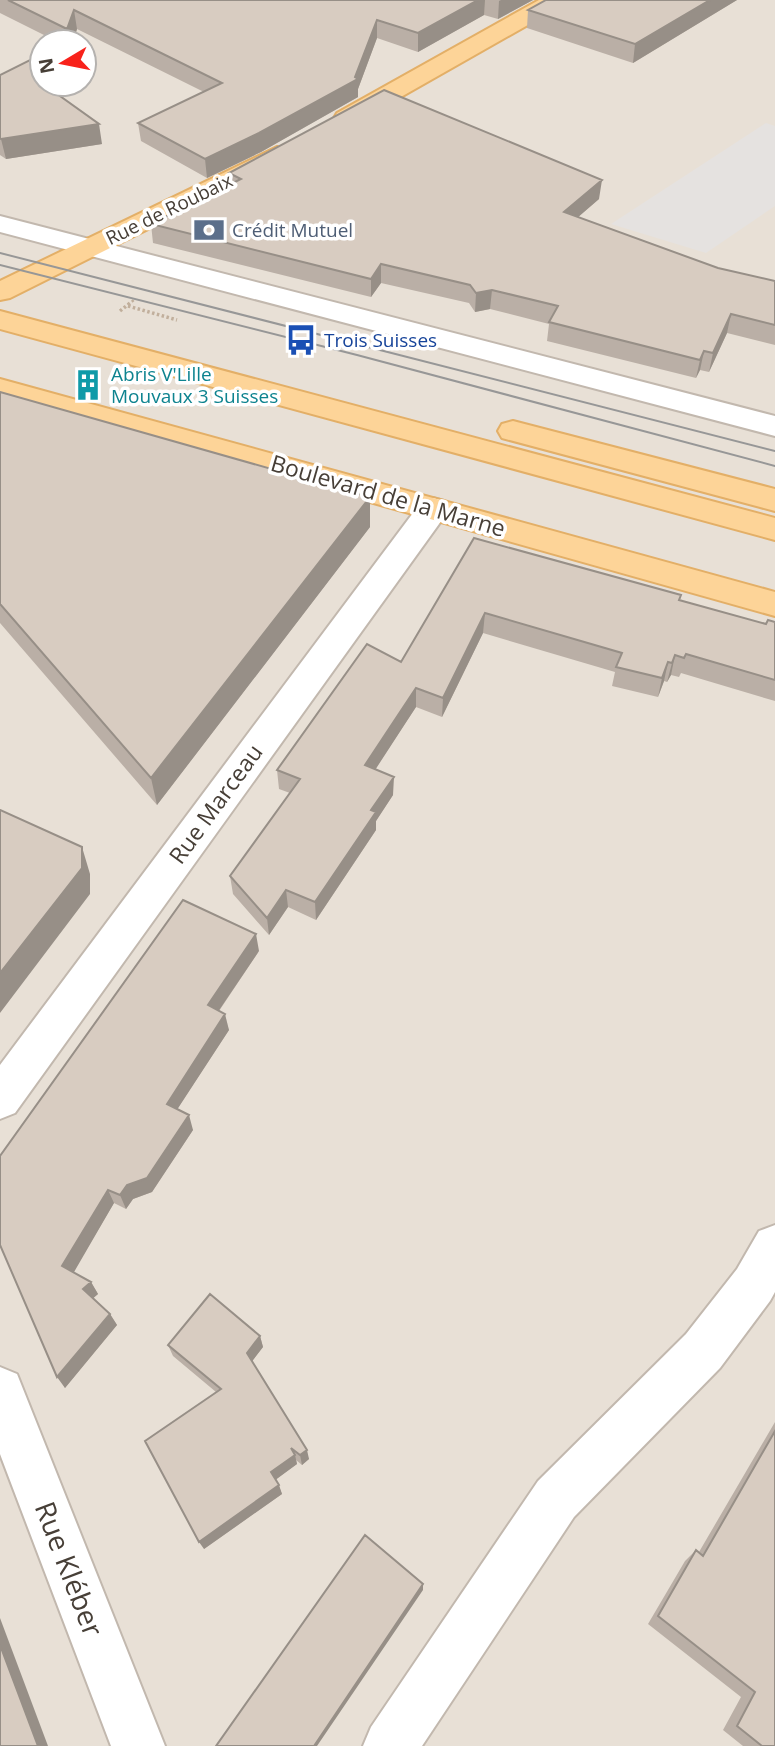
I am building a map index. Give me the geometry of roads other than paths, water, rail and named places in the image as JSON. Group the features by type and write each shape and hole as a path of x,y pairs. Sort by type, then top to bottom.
{"main road":[{"path":"327,128 555,0"},
{"name":"Rue de Roubaix","path":"0,293 179,206 293,146"},
{"path":"0,293 775,500"},
{"path":"0,320 775,529"},
{"name":"Boulevard de la Marne","path":"0,388 775,604"}],"street":[{"path":"0,224 775,426"},
{"name":"Rue Marceau","path":"0,1099 433,509"},
{"path":"390,1746 556,1499 589,1464 680,1379 713,1343 764,1270 775,1247"},
{"name":"Rue Kléber","path":"0,1391 138,1746"}],"tram line":[{"path":"0,253 775,451"},
{"path":"0,265 357,355 775,466"}],"place":[{"name":"Crédit Mutuel","path":"209,230"},
{"name":"Trois Suisses","path":"301,340"},
{"name":"Abris V'Lille Mouvaux 3 Suisses","path":"88,385"}]}
